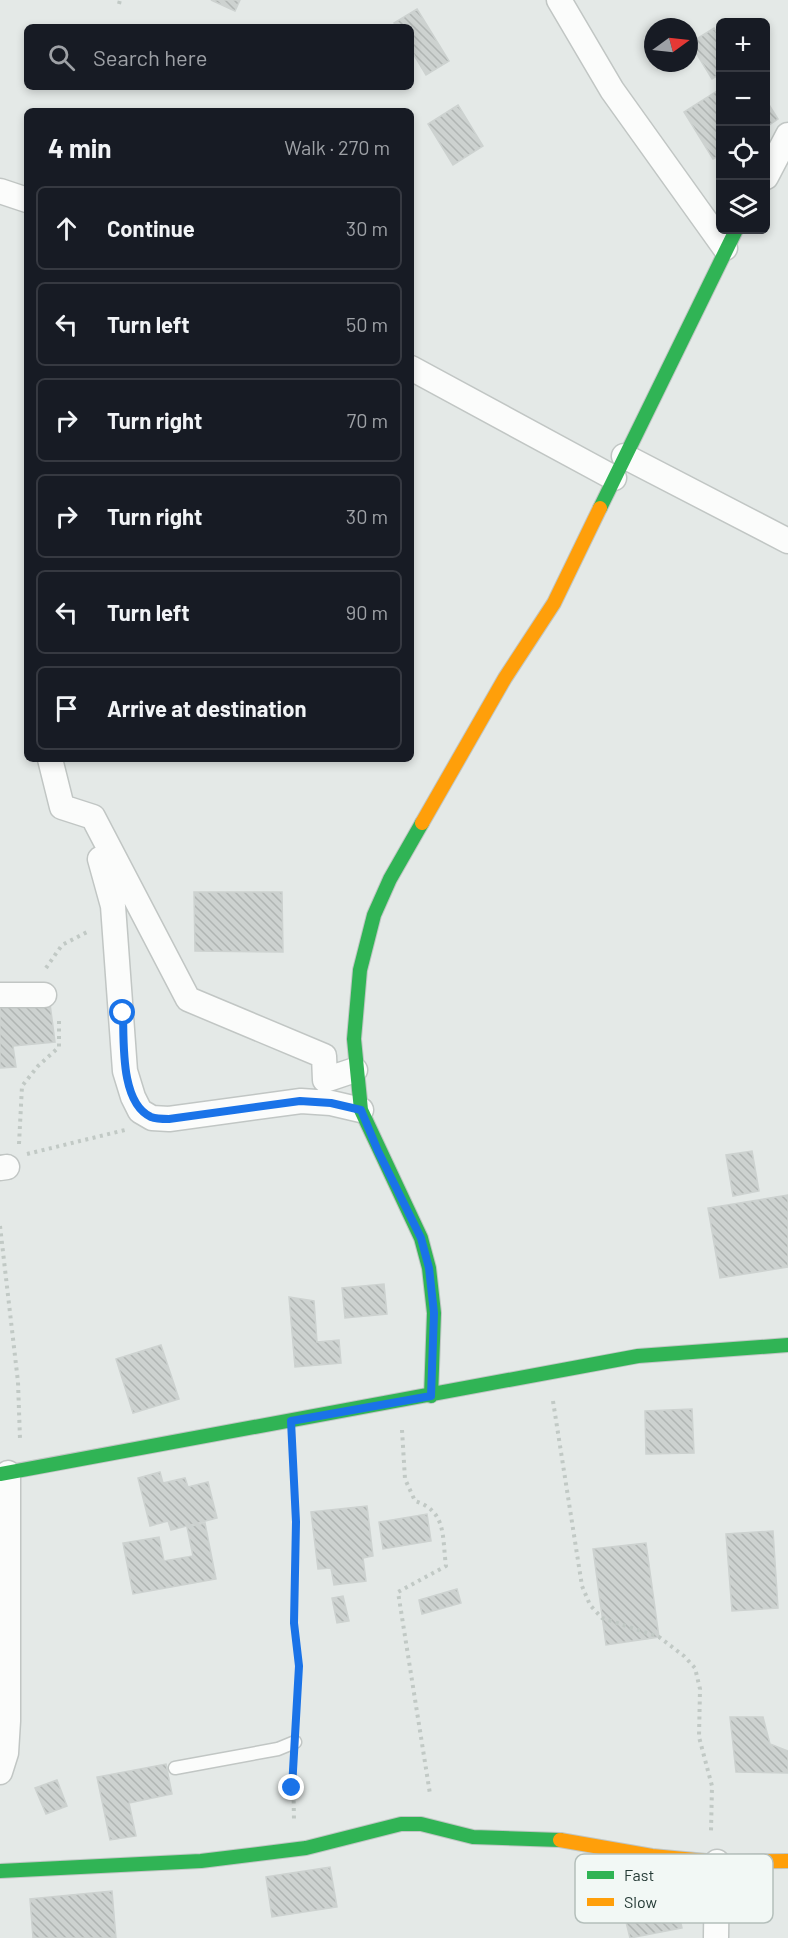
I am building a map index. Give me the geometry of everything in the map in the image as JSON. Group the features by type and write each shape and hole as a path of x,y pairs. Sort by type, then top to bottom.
{"street":[{"path":"431,1396 434,1313 429,1268 421,1238 378,1151 361,1110 355,1070 354,1039 360,970 374,915 506,678 554,603 730,239 612,90 559,0"},
{"path":"770,168 788,135"},
{"path":"0,191 24,199"},
{"path":"414,370 614,478"},
{"path":"624,456 788,541"},
{"path":"51,762 62,807 93,817 188,999 324,1056 325,1080 355,1070"},
{"path":"100,859 113,906 125,1071 132,1097 140,1110 152,1118 169,1119 300,1101 331,1103 361,1110"},
{"path":"0,995 44,995"},
{"path":"0,1772 6,1753 8,1721 10,1472 638,1356 788,1345"},
{"path":"0,1871 201,1861 295,1849 401,1824 435,1827 473,1837 550,1838 641,1854"}],"lane":[{"path":"175,1768 278,1749 295,1742"}],"path":[{"path":"6,1164 19,1145 22,1086 38,1066 59,1047 60,993 44,995 43,973 62,945 89,931 113,923"},
{"path":"6,1164 169,1119"},
{"path":"0,1226 18,1382 10,1472"},
{"path":"548,1373 582,1586 590,1605 602,1618 659,1637 684,1656 695,1668 700,1689 699,1737 712,1786 712,1854"},
{"path":"402,1401 405,1479 415,1501 429,1506 439,1517 446,1566 398,1592 435,1827"},
{"path":"291,1421 296,1522 294,1623 299,1666 292,1788 295,1849"}],"building":[{"path":"211,0 240,0 235,11"},
{"path":"417,9 449,61 426,75 414,55 414,24 394,23"},
{"path":"714,28 716,31 716,76 712,79 698,56 698,38"},
{"path":"716,92 716,157 713,159 684,112"},
{"path":"458,105 483,146 453,165 428,124"},
{"path":"770,106 778,119 770,124"},
{"path":"194,892 282,892 283,952 195,951"},
{"path":"49,996 55,1042 13,1046 16,1067 0,1068 0,1001"},
{"path":"752,1151 759,1191 733,1196 726,1155"},
{"path":"788,1195 788,1267 720,1278 708,1208"},
{"path":"384,1284 387,1314 345,1318 342,1288"},
{"path":"289,1297 314,1301 317,1342 339,1340 341,1363 295,1367"},
{"path":"161,1345 179,1399 133,1413 116,1359"},
{"path":"692,1409 694,1453 646,1454 645,1411"},
{"path":"160,1472 163,1483 185,1478 188,1487 208,1482 217,1518 171,1530 168,1521 150,1526 138,1478"},
{"path":"367,1506 373,1556 363,1558 366,1581 334,1585 331,1568 318,1569 311,1512"},
{"path":"427,1514 431,1541 383,1549 379,1522"},
{"path":"205,1523 216,1579 133,1594 123,1543 159,1537 164,1561 193,1556 187,1527"},
{"path":"773,1531 778,1608 732,1611 726,1534"},
{"path":"646,1543 659,1637 606,1645 593,1549"},
{"path":"457,1589 461,1603 422,1614 419,1600"},
{"path":"343,1596 349,1621 337,1623 332,1598"},
{"path":"730,1717 763,1717 770,1744 788,1751 788,1773 736,1772"},
{"path":"166,1764 172,1794 129,1803 136,1836 110,1840 97,1777"},
{"path":"57,1780 67,1806 46,1814 35,1788"},
{"path":"330,1867 337,1907 272,1917 266,1877"},
{"path":"112,1891 116,1938 33,1938 30,1899"},
{"path":"626,1923 681,1923 682,1928 630,1938"}],"traffic: fast":[{"path":"600,508 734,234"},
{"path":"422,823 390,879 374,915 360,970 354,1039 361,1110 421,1238 429,1268 434,1313 431,1396"},
{"path":"0,1474 638,1356 788,1345"},
{"path":"0,1871 201,1861 306,1848 401,1824 421,1824 473,1837 560,1840"}],"traffic: slow":[{"path":"422,823 505,678 554,603 600,508"},
{"path":"560,1840 640,1854"},
{"path":"773,1861 788,1861"}],"route":[{"path":"123,1013 125,1071 132,1097 140,1110 152,1118 169,1119 300,1101 331,1103 361,1110 401,1201 421,1238 429,1268 434,1313 431,1396 291,1421 296,1522 294,1623 299,1666 292,1788"}]}
